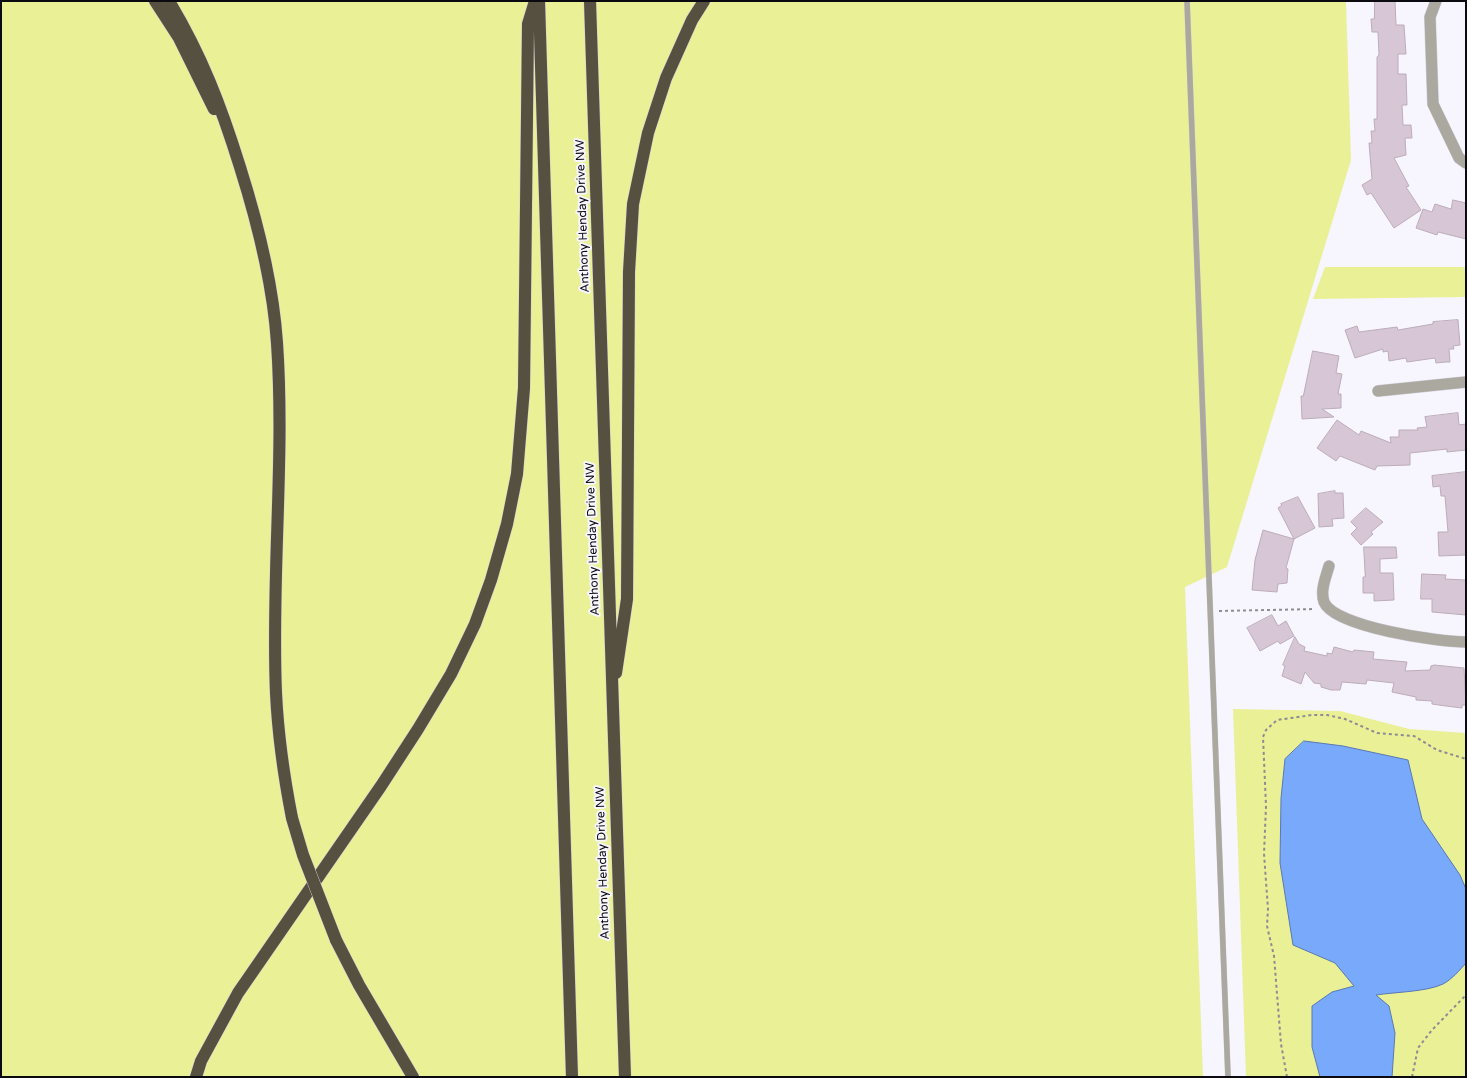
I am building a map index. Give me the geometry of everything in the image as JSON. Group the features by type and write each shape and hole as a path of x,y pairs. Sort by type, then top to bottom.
{"highway":[{"path":"155,1 179,38 238,159"},
{"path":"169,1 188,33 215,90 248,191 273,298 277,345 278,416 276,692 283,770 292,818 303,855 336,940 359,985 413,1077"},
{"path":"196,1077 200,1061 238,993 380,786 418,729 451,674 475,624 491,580 507,524 517,474 522,430 524,388 528,24 535,1"},
{"path":"539,1 572,1077"},
{"name":"Anthony Henday Drive NW","path":"590,1 625,1077"},
{"path":"612,706 627,599 628,272 633,204 648,133 666,78 692,20 704,1"}],"street":[{"path":"1436,1 1430,17 1433,104 1459,158 1466,163"},
{"path":"1378,391 1466,382"},
{"path":"1329,566 1322,593 1328,609 1338,616 1401,634 1439,640 1466,642"}],"lane":[{"path":"1187,1 1228,1077"}],"path":[{"path":"1210,611 1328,609"},
{"path":"1287,1077 1282,1044 1274,956 1267,926 1268,909 1264,854 1266,806 1263,738 1266,730 1277,720 1312,715 1336,716 1377,733 1414,736 1437,750 1466,759"},
{"path":"1412,1077 1418,1048 1432,1030 1466,995"}],"green space":[{"path":"1,1 1346,1 1351,160 1227,567 1185,587 1203,1077 1,1077"},
{"path":"1325,267 1466,267 1466,297 1313,299"},
{"path":"1233,709 1340,711 1409,729 1466,733 1466,1077 1246,1077"}],"water":[{"path":"1304,741 1343,746 1408,760 1422,819 1460,875 1466,889 1466,963 1449,980 1436,987 1376,995 1389,1006 1395,1033 1392,1077 1320,1077 1312,1047 1312,1006 1332,992 1354,986 1335,963 1293,945 1280,863 1281,798 1285,759"}],"building":[{"path":"1375,1 1395,1 1396,25 1404,25 1406,54 1398,54 1398,74 1406,74 1407,105 1402,105 1403,125 1411,125 1412,138 1405,138 1406,155 1394,158 1409,186 1406,187 1421,210 1394,228 1371,193 1367,195 1362,185 1372,179 1369,143 1372,143 1371,131 1375,131 1374,119 1377,119 1377,57 1379,55 1378,32 1372,32 1371,19 1374,19"},
{"path":"1453,200 1466,203 1466,239 1438,232 1437,235 1416,228 1423,209 1432,212 1435,204 1451,209"},
{"path":"1458,320 1460,345 1453,346 1454,349 1449,349 1450,362 1436,363 1435,358 1407,362 1406,358 1389,361 1388,351 1383,352 1383,349 1355,358 1345,330 1357,326 1359,332 1397,327 1398,330 1433,324 1433,322"},
{"path":"1313,351 1339,356 1336,373 1342,374 1338,394 1341,394 1341,408 1322,409 1334,417 1302,419 1301,396 1303,396"},
{"path":"1458,413 1459,425 1466,424 1466,450 1447,452 1447,449 1410,453 1410,465 1377,466 1375,470 1340,456 1336,461 1317,448 1337,420 1359,435 1361,431 1391,443 1390,437 1399,437 1399,430 1418,430 1417,428 1427,427 1425,417"},
{"path":"1466,472 1466,555 1439,556 1438,532 1448,532 1445,496 1441,496 1440,486 1433,487 1432,476"},
{"path":"1335,491 1335,493 1343,493 1344,518 1332,519 1333,526 1319,527 1318,494"},
{"path":"1298,497 1315,528 1294,539 1278,508 1282,505 1281,504"},
{"path":"1366,508 1383,522 1371,532 1373,534 1361,545 1351,534 1357,528 1351,522"},
{"path":"1263,530 1294,539 1286,568 1288,569 1287,583 1278,584 1277,592 1252,590 1255,560"},
{"path":"1364,547 1396,547 1397,558 1380,559 1380,573 1393,573 1394,600 1374,601 1374,593 1363,593 1363,577 1365,577"},
{"path":"1422,574 1446,575 1445,579 1466,580 1466,615 1432,612 1432,599 1421,599"},
{"path":"1272,615 1278,626 1286,621 1294,636 1280,644 1278,641 1260,651 1247,628"},
{"path":"1295,637 1299,644 1305,647 1304,651 1327,656 1327,653 1332,654 1334,647 1353,652 1354,650 1374,652 1373,659 1407,662 1405,671 1430,670 1431,666 1434,665 1464,668 1466,705 1462,705 1462,708 1432,704 1432,701 1416,700 1416,697 1392,692 1394,683 1367,680 1366,684 1342,682 1340,690 1331,690 1321,687 1321,684 1314,683 1305,672 1301,684 1282,676 1285,666 1283,665"}]}
